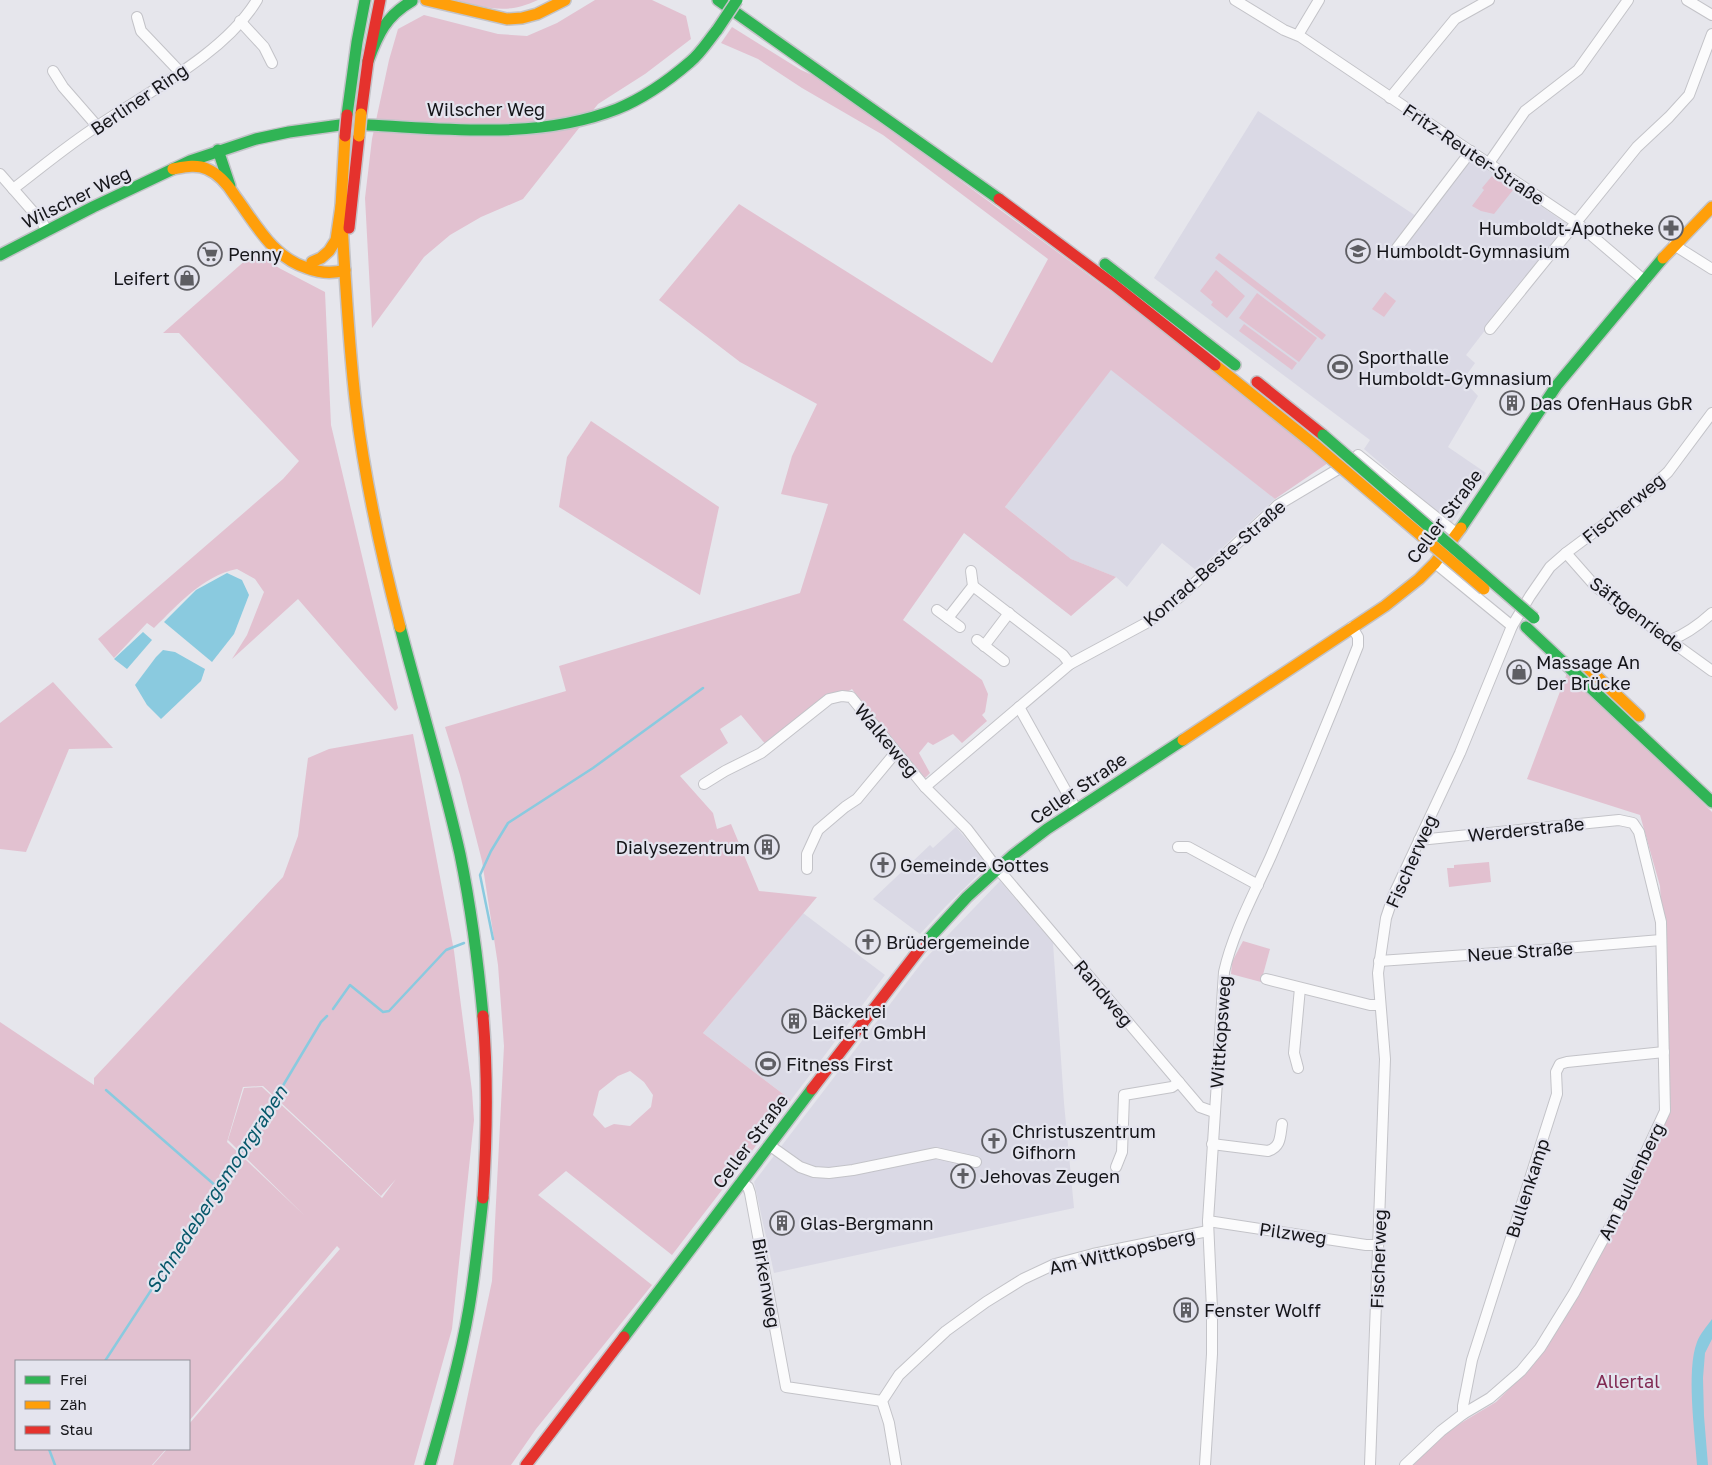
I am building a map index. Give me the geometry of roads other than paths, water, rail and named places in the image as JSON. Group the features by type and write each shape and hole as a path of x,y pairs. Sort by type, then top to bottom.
{"main road":[{"path":"314,267 329,251 336,240 341,206 347,115 357,42 366,0"},
{"path":"345,270 361,114 368,61 380,0"},
{"path":"368,61 377,37 388,18 408,1 426,0 506,19 525,18 544,12 565,0"},
{"path":"544,12 558,0"},
{"path":"704,0 750,23"},
{"path":"718,0 998,198 1119,289 1258,398 1448,558 1526,627 1712,802"},
{"path":"733,0 1126,279 1323,435 1537,621"},
{"name":"Wilscher Weg","path":"368,125 462,130 520,130 552,127 584,120 623,106 659,87 690,61 717,30 737,0"},
{"name":"Wilscher Weg","path":"0,255 173,169 214,152 256,139 340,125"},
{"path":"214,152 213,167 220,178"},
{"path":"214,152 231,190"},
{"path":"173,169 199,166 209,169 231,190 271,245 281,255 298,266 314,267 333,272 345,270"},
{"path":"341,206 352,373 371,507 461,859 478,965 483,1024 485,1139 482,1204 476,1263 454,1381 430,1465"},
{"name":"Celler Straße","path":"526,1465 746,1187 769,1145 914,955 950,914 998,868 1076,809 1352,627 1419,579 1457,534 1557,385 1674,245 1712,207"},
{"path":"314,267 338,288 347,304"},
{"path":"1576,657 1645,721"}],"street":[{"name":"Fritz-Reuter-Straße","path":"1235,0 1284,30 1298,35 1577,222 1645,281"},
{"path":"1298,35 1319,0"},
{"path":"1390,98 1455,19 1489,0"},
{"path":"1489,163 1525,111 1578,70 1628,0"},
{"path":"1687,0 1712,15"},
{"name":"Berliner Ring","path":"13,189 97,126 216,46 240,21 254,1"},
{"path":"137,16 141,31 180,72"},
{"path":"240,21 264,47 272,63"},
{"path":"1490,329 1637,147 1689,95 1712,34"},
{"path":"53,71 63,87 97,126"},
{"path":"1397,248 1471,151"},
{"path":"0,174 42,222 47,231"},
{"path":"1674,245 1712,269"},
{"name":"Fischerweg","path":"1370,1465 1385,1059 1380,1005 1379,961 1386,918 1394,894 1460,753 1512,626 1530,596 1550,567 1641,498 1668,472 1712,413"},
{"name":"Konrad-Beste-Straße","path":"925,786 1070,664 1148,622 1182,595 1278,505 1351,461 1357,455 1457,534"},
{"name":"Säftgenriede","path":"1566,553 1596,587 1712,671"},
{"path":"1435,562 1512,626"},
{"path":"971,571 973,586 1063,655 1070,664"},
{"path":"948,618 973,586"},
{"path":"936,610 960,627"},
{"path":"1004,661 981,643 1009,613"},
{"path":"1671,640 1681,636 1712,613"},
{"name":"Wittkopsweg","path":"1205,1465 1212,1354 1208,1226 1214,1112 1226,960 1358,646 1358,638 1352,627"},
{"name":"Walkeweg","path":"704,784 761,753 829,699 842,696 851,698 925,786 967,829 998,868"},
{"path":"1019,707 1076,809"},
{"path":"807,869 807,854 818,830 857,799 896,752"},
{"name":"Werderstraße","path":"1419,840 1619,820 1633,823"},
{"name":"Am Bullenberg","path":"1405,1465 1440,1431 1463,1414 1490,1398 1521,1371 1540,1348 1574,1292 1619,1210 1665,1110 1661,922 1639,832 1633,823"},
{"path":"1178,847 1188,847 1258,885"},
{"name":"Randweg","path":"998,868 1200,1107 1214,1112"},
{"name":"Neue Straße","path":"1379,961 1661,940"},
{"path":"1266,979 1370,1005 1380,1005"},
{"path":"1298,1068 1294,1052 1300,988"},
{"name":"Bullenkamp","path":"1463,1414 1472,1360 1556,1094 1556,1072 1560,1064 1664,1052"},
{"path":"1116,1167 1122,1152 1124,1095 1172,1088 1179,1082"},
{"path":"1212,1144 1268,1151 1274,1149 1279,1144 1282,1124"},
{"path":"769,1145 800,1167 814,1172 829,1173 853,1170 936,1152 976,1162"},
{"name":"Birkenweg","path":"746,1187 786,1387 882,1402"},
{"name":"Pilzweg","path":"1208,1226 1366,1245 1378,1244"},
{"name":"Am Wittkopsberg","path":"882,1402 899,1375 946,1331 986,1302 1023,1279 1055,1264 1208,1226"},
{"path":"882,1402 889,1423 896,1465"}],"water":[{"path":"227,573 242,580 249,595 234,634 212,662 164,622 196,590"},
{"path":"143,632 152,640 127,669 114,659"},
{"path":"163,650 175,652 205,669 201,681 161,719 147,705 135,685"},
{"path":"1712,1319 1712,1339 1705,1353 1703,1378 1708,1465 1697,1465 1692,1402 1692,1369 1697,1342"}],"waterway":[{"name":"Schnedebergsmoorgraben","path":"493,939 480,875 491,851 508,823 593,768 703,688"},
{"name":"Schnedebergsmoorgraben","path":"333,1009 350,985 383,1012 389,1011 446,950 464,943"},
{"name":"Schnedebergsmoorgraben","path":"106,1360 269,1109 321,1022 327,1016"},
{"path":"106,1090 217,1187"},
{"name":"Schnedebergsmoorgraben","path":"49,1450 55,1465"}],"place":[{"name":"Humboldt-Apotheke","path":"1671,228"},
{"name":"Humboldt-Gymnasium","path":"1358,251"},
{"name":"Penny","path":"210,254"},
{"name":"Leifert","path":"187,278"},
{"name":"Sporthalle Humboldt-Gymnasium","path":"1340,367"},
{"name":"Das OfenHaus GbR","path":"1512,403"},
{"name":"Massage An Der Brücke","path":"1519,672"},
{"name":"Dialysezentrum","path":"767,847"},
{"name":"Gemeinde Gottes","path":"883,865"},
{"name":"Brüdergemeinde","path":"868,942"},
{"name":"Bäckerei Leifert GmbH","path":"794,1021"},
{"name":"Fitness First","path":"768,1064"},
{"name":"Christuszentrum Gifhorn","path":"994,1141"},
{"name":"Jehovas Zeugen","path":"963,1176"},
{"name":"Glas-Bergmann","path":"782,1223"},
{"name":"Fenster Wolff","path":"1186,1310"}],"park label":[{"name":"Allertal","path":"1628,1381"}]}
